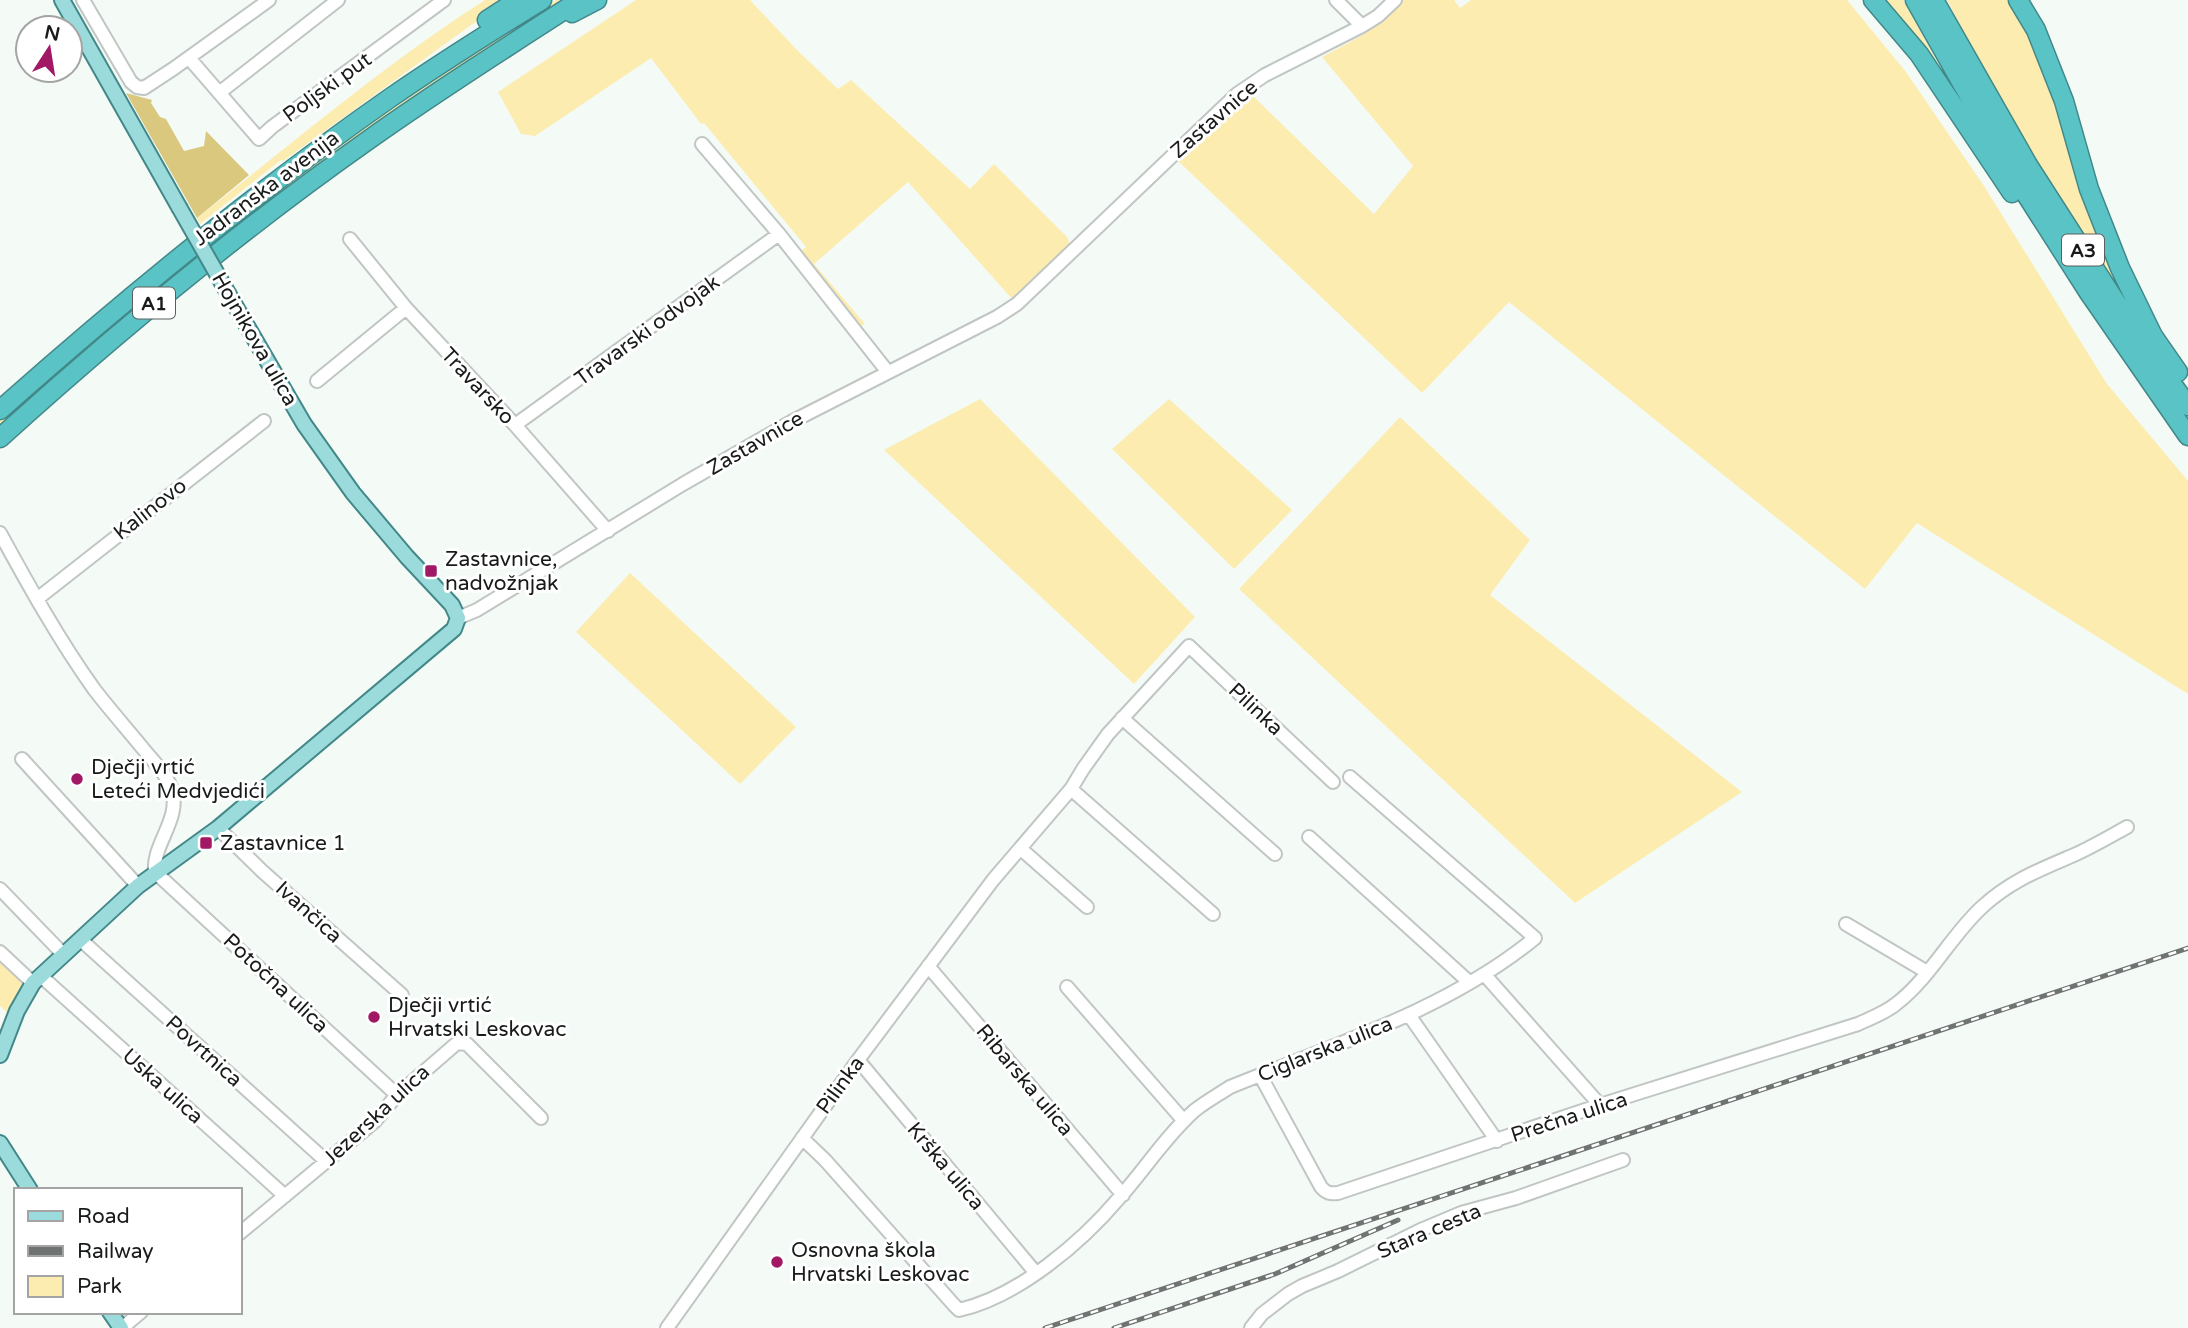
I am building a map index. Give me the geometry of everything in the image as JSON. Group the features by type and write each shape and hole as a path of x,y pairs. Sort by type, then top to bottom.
{"highway":[{"path":"389,99 418,67 518,0"},
{"name":"Jadranska avenija","path":"0,410 181,257 281,178 389,99 542,0"},
{"name":"Jadranska avenija","path":"0,438 128,325 204,263 368,141 580,0"},
{"path":"495,55 597,0"},
{"path":"1873,0 1919,54 2077,296 2101,310"},
{"name":"A3","path":"1915,0 2013,174 2101,310 2188,436"},
{"name":"A3","path":"1934,0 2028,165 2141,341 2188,406"},
{"path":"2018,0 2036,30 2064,101 2089,188 2120,268 2153,337 2188,386"}],"main road":[{"name":"Hojnikova ulica","path":"62,0 311,434 353,493 452,604 458,618"},
{"name":"Zastavnice","path":"1,1052 17,1011 37,980 138,886 218,828 454,629 458,618"},
{"path":"0,1143 29,1188"}],"street":[{"path":"83,0 131,82 144,88 269,0"},
{"path":"219,93 338,0"},
{"name":"Poljski put","path":"189,58 259,139 444,0"},
{"path":"1336,0 1362,26"},
{"name":"Zastavnice","path":"458,618 477,611 683,484 779,429 887,371 997,317 1017,304 1237,94 1265,75 1362,26 1395,0"},
{"path":"702,144 779,234 887,371"},
{"name":"Travarski odvojak","path":"515,425 779,234"},
{"name":"Travarsko","path":"350,239 406,308 515,425 608,531"},
{"path":"317,381 406,308"},
{"name":"Kalinovo","path":"37,599 264,421"},
{"path":"0,533 37,599 94,688 162,771 173,791 170,822 154,863 155,872"},
{"name":"Pilinka","path":"667,1328 858,1060 992,880 1071,789 1096,749 1188,646 1333,782"},
{"path":"1122,718 1275,854"},
{"path":"22,759 138,886"},
{"name":"Ciglarska ulica","path":"803,1138 959,1310 1003,1294 1082,1239 1184,1121 1207,1101 1230,1087 1409,1015 1484,974 1535,938 1350,777"},
{"path":"1071,789 1213,914"},
{"name":"Prečna ulica","path":"1260,1075 1321,1187 1331,1194 1600,1105 1858,1024 1893,1007 1908,994 1980,909 2016,881 2092,847 2126,827"},
{"name":"Ivančica","path":"218,828 402,995"},
{"path":"1309,837 1469,982"},
{"path":"1021,849 1087,907"},
{"name":"Potočna ulica","path":"155,872 397,1095"},
{"path":"0,889 64,955"},
{"path":"1846,924 1927,972"},
{"name":"Povrtnica","path":"81,940 326,1161"},
{"name":"Uska ulica","path":"0,952 37,980 285,1196"},
{"name":"Ribarska ulica","path":"928,966 1122,1195"},
{"path":"1484,974 1600,1105"},
{"path":"1067,986 1184,1121"},
{"path":"1409,1015 1497,1141"},
{"name":"Jezerska ulica","path":"242,1231 375,1121 397,1095 457,1043 467,1044 541,1118"},
{"name":"Krška ulica","path":"858,1060 1035,1272"},
{"name":"Stara cesta","path":"1251,1328 1277,1302 1302,1286 1423,1229 1461,1213 1516,1198 1623,1160"},
{"path":"121,1328 138,1314"}],"green space":[{"path":"485,0 506,0 281,160 200,224 197,218 338,106 410,51"},
{"path":"556,0 565,0 67,367 0,426 0,421 78,353 239,221 380,118"},
{"path":"636,0 750,0 838,89 851,80 970,189 994,164 1067,237 1069,247 1013,300 908,182 814,264 865,324 857,328 798,253 806,247 704,123 701,124 651,58 535,136 521,134 498,92"},
{"path":"1402,0 1454,0 1460,8 1471,0 1847,0 1906,72 1984,186 2107,384 2188,481 2188,694 1917,523 1865,589 1509,302 1422,393 1176,159 1249,92 1374,214 1413,166 1322,57 1363,35 1384,19"},
{"path":"1880,0 1903,0 1953,91"},
{"path":"1947,0 2013,0 2032,36 2123,294 1987,77"},
{"path":"980,399 1195,617 1134,684 884,450"},
{"path":"1169,399 1292,510 1234,569 1112,449"},
{"path":"1400,417 1530,540 1490,595 1742,792 1575,903 1239,589"},
{"path":"630,573 796,727 740,784 576,632"},
{"path":"0,962 25,985 9,1014 0,1006"}],"shaded area":[{"path":"126,93 152,100 151,103 160,117 166,119 184,151 204,146 206,131 249,175 197,218"}],"railway":[{"path":"1045,1328 2188,948"},
{"path":"1114,1328 1275,1274 1398,1220"}],"place":[{"name":"Zastavnice, nadvožnjak","path":"431,571"},
{"name":"Dječji vrtić Leteći Medvjedići","path":"77,779"},
{"name":"Zastavnice 1","path":"206,843"},
{"name":"Dječji vrtić Hrvatski Leskovac","path":"374,1017"},
{"name":"Osnovna škola Hrvatski Leskovac","path":"777,1262"}]}
